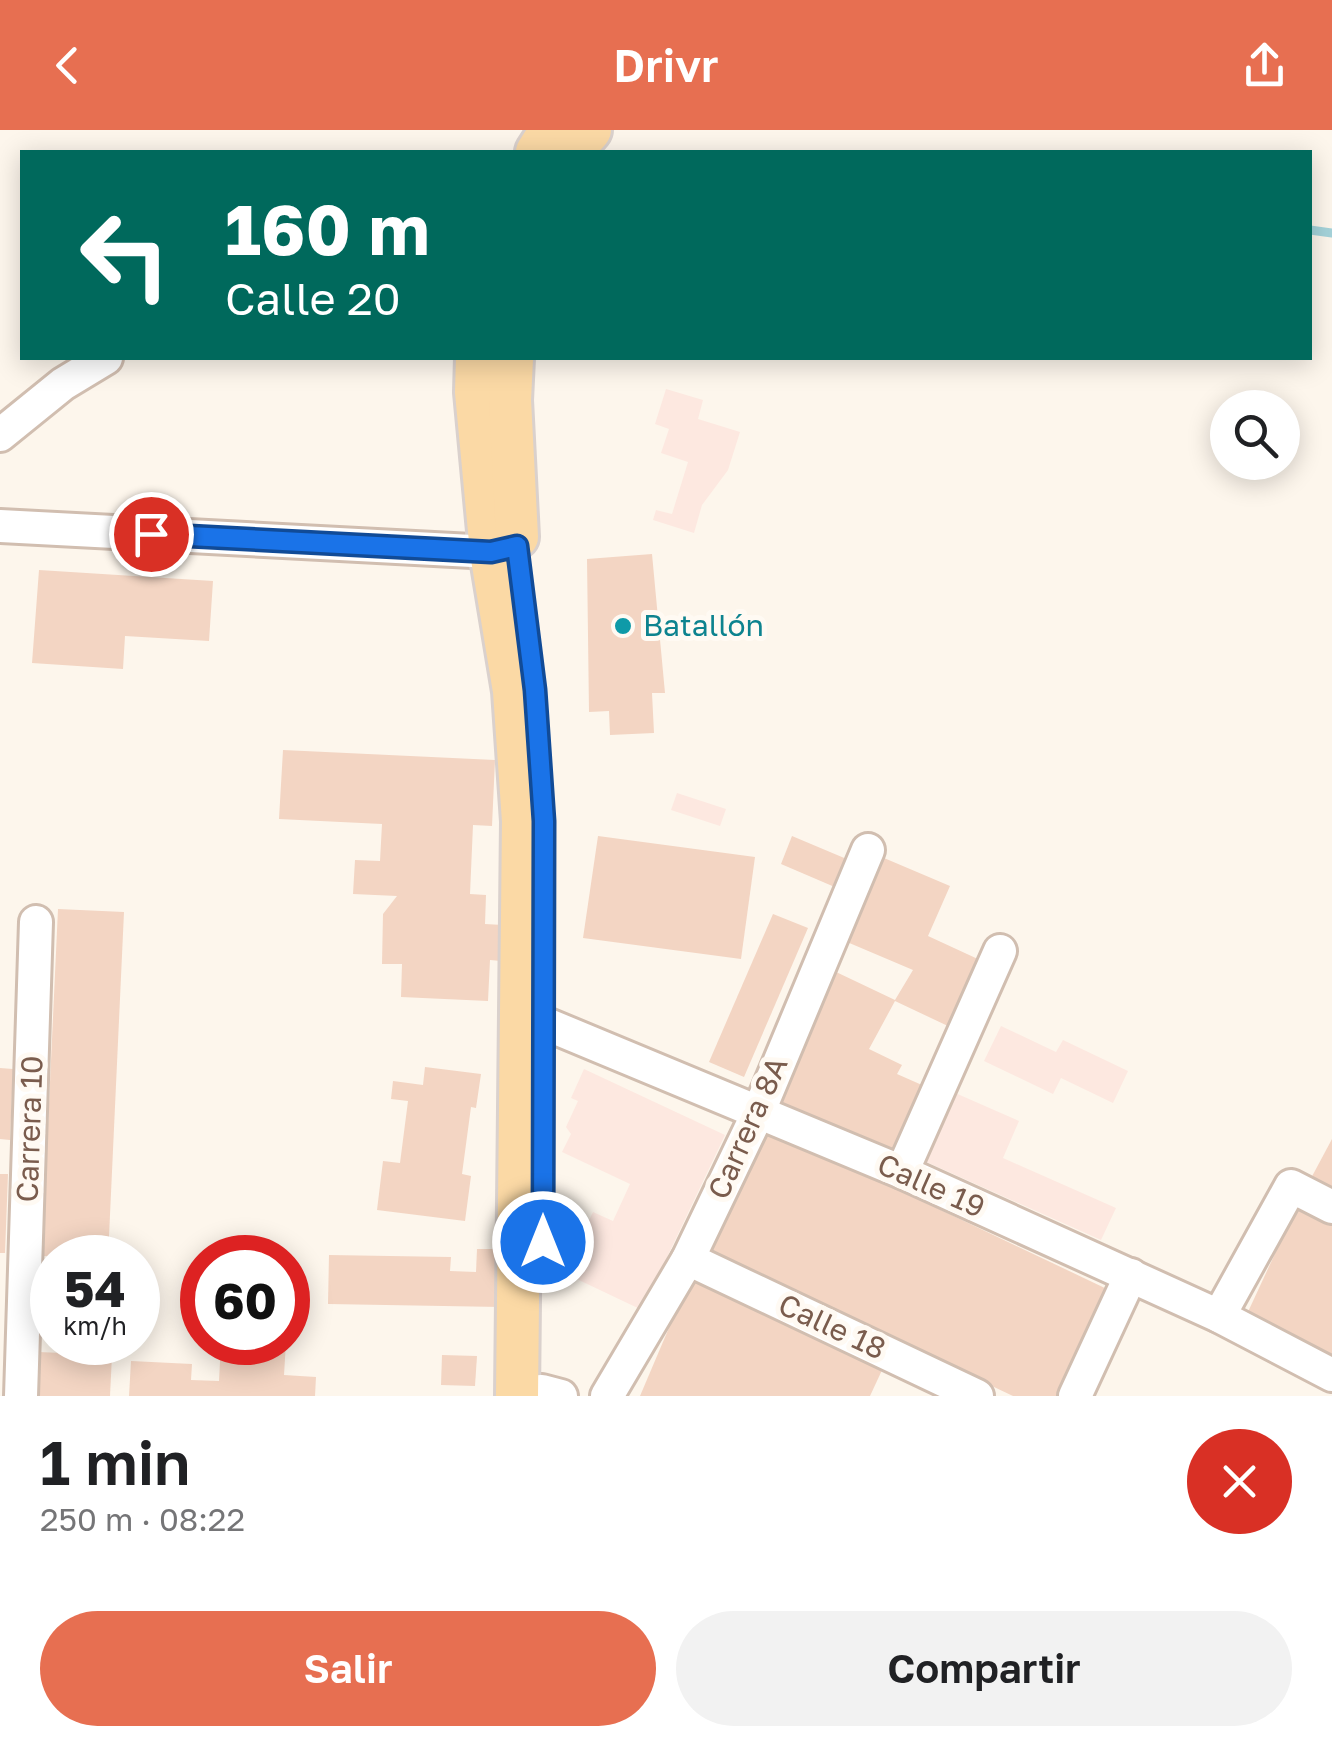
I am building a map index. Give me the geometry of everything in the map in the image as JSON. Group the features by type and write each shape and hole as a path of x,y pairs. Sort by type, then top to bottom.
{"main road":[{"path":"573,150 590,130"},
{"path":"477,360 476,392 504,549 524,821 533,1016 536,1394"},
{"path":"504,549 512,360"}],"street":[{"path":"0,435 63,384 103,360"},
{"path":"0,526 504,549"},
{"name":"Carrera 8A","path":"607,1396 688,1259 758,1111 868,850"},
{"name":"Carrera 10","path":"21,1396 14,1158 36,922"},
{"path":"902,1172 1000,950"},
{"name":"Calle 19","path":"533,1016 902,1172 1220,1316 1332,1375"},
{"path":"1220,1316 1291,1186 1332,1207"},
{"name":"Calle 18","path":"688,1259 977,1396"},
{"path":"1076,1396 1131,1276"}],"shaded area":[{"path":"666,389 703,400 698,419 740,432 728,470 702,505 694,533 653,520 656,510 672,514 688,462 661,453 669,429 655,424"},
{"path":"677,793 726,809 720,826 671,810"},
{"path":"1001,1026 1056,1052 1063,1040 1128,1071 1113,1103 1061,1078 1053,1094 984,1061"},
{"path":"584,1069 725,1135 642,1310 564,1273 593,1212 613,1221 630,1184 562,1152 571,1134 566,1127 578,1101 571,1098"},
{"path":"953,1092 1019,1121 1003,1158 1116,1208 1101,1240 922,1160"}],"building":[{"name":"Batallón","path":"652,554 665,693 652,693 654,733 610,735 609,711 589,712 587,559"},
{"path":"39,570 213,581 209,641 125,636 123,669 32,663"},
{"path":"283,750 495,760 492,826 473,825 470,894 486,895 485,924 503,925 501,961 490,960 488,1001 401,997 402,964 382,964 383,914 397,896 353,894 355,860 380,861 382,824 279,819"},
{"path":"598,836 755,857 741,959 583,938"},
{"path":"792,836 849,860 837,888 781,864"},
{"path":"884,858 950,886 928,936 980,960 950,1027 895,1001 869,1049 902,1065 897,1074 931,1089 898,1158 778,1104 834,971 895,1000 913,970 847,942"},
{"path":"58,909 124,912 109,1235 43,1235"},
{"path":"773,914 808,928 744,1077 709,1062"},
{"path":"425,1067 481,1074 476,1108 471,1107 462,1174 471,1176 465,1221 377,1210 383,1161 400,1163 408,1101 391,1099 393,1081 423,1085"},
{"path":"0,1068 13,1069 10,1140 0,1139"},
{"path":"769,1128 1109,1290 1058,1396 1013,1396 709,1252"},
{"path":"1332,1139 1332,1193 1309,1182"},
{"path":"0,1174 8,1174 5,1253 0,1253"},
{"path":"1298,1204 1332,1220 1332,1355 1247,1314"},
{"path":"477,1249 502,1249 501,1307 328,1304 329,1255 451,1257 450,1271 476,1272"},
{"path":"691,1276 883,1368 870,1396 640,1396"},
{"path":"442,1355 477,1356 475,1386 441,1385"},
{"path":"37,1365 112,1365 110,1396 36,1396"},
{"path":"131,1365 192,1365 191,1380 219,1381 220,1365 285,1365 284,1375 316,1377 315,1396 129,1396"}],"waterway":[{"path":"1312,230 1332,233"}],"place":[{"name":"Batallón","path":"623,626"}],"route":[{"path":"151,534 491,552 517,546 535,690 544,821 543,1242"}]}
